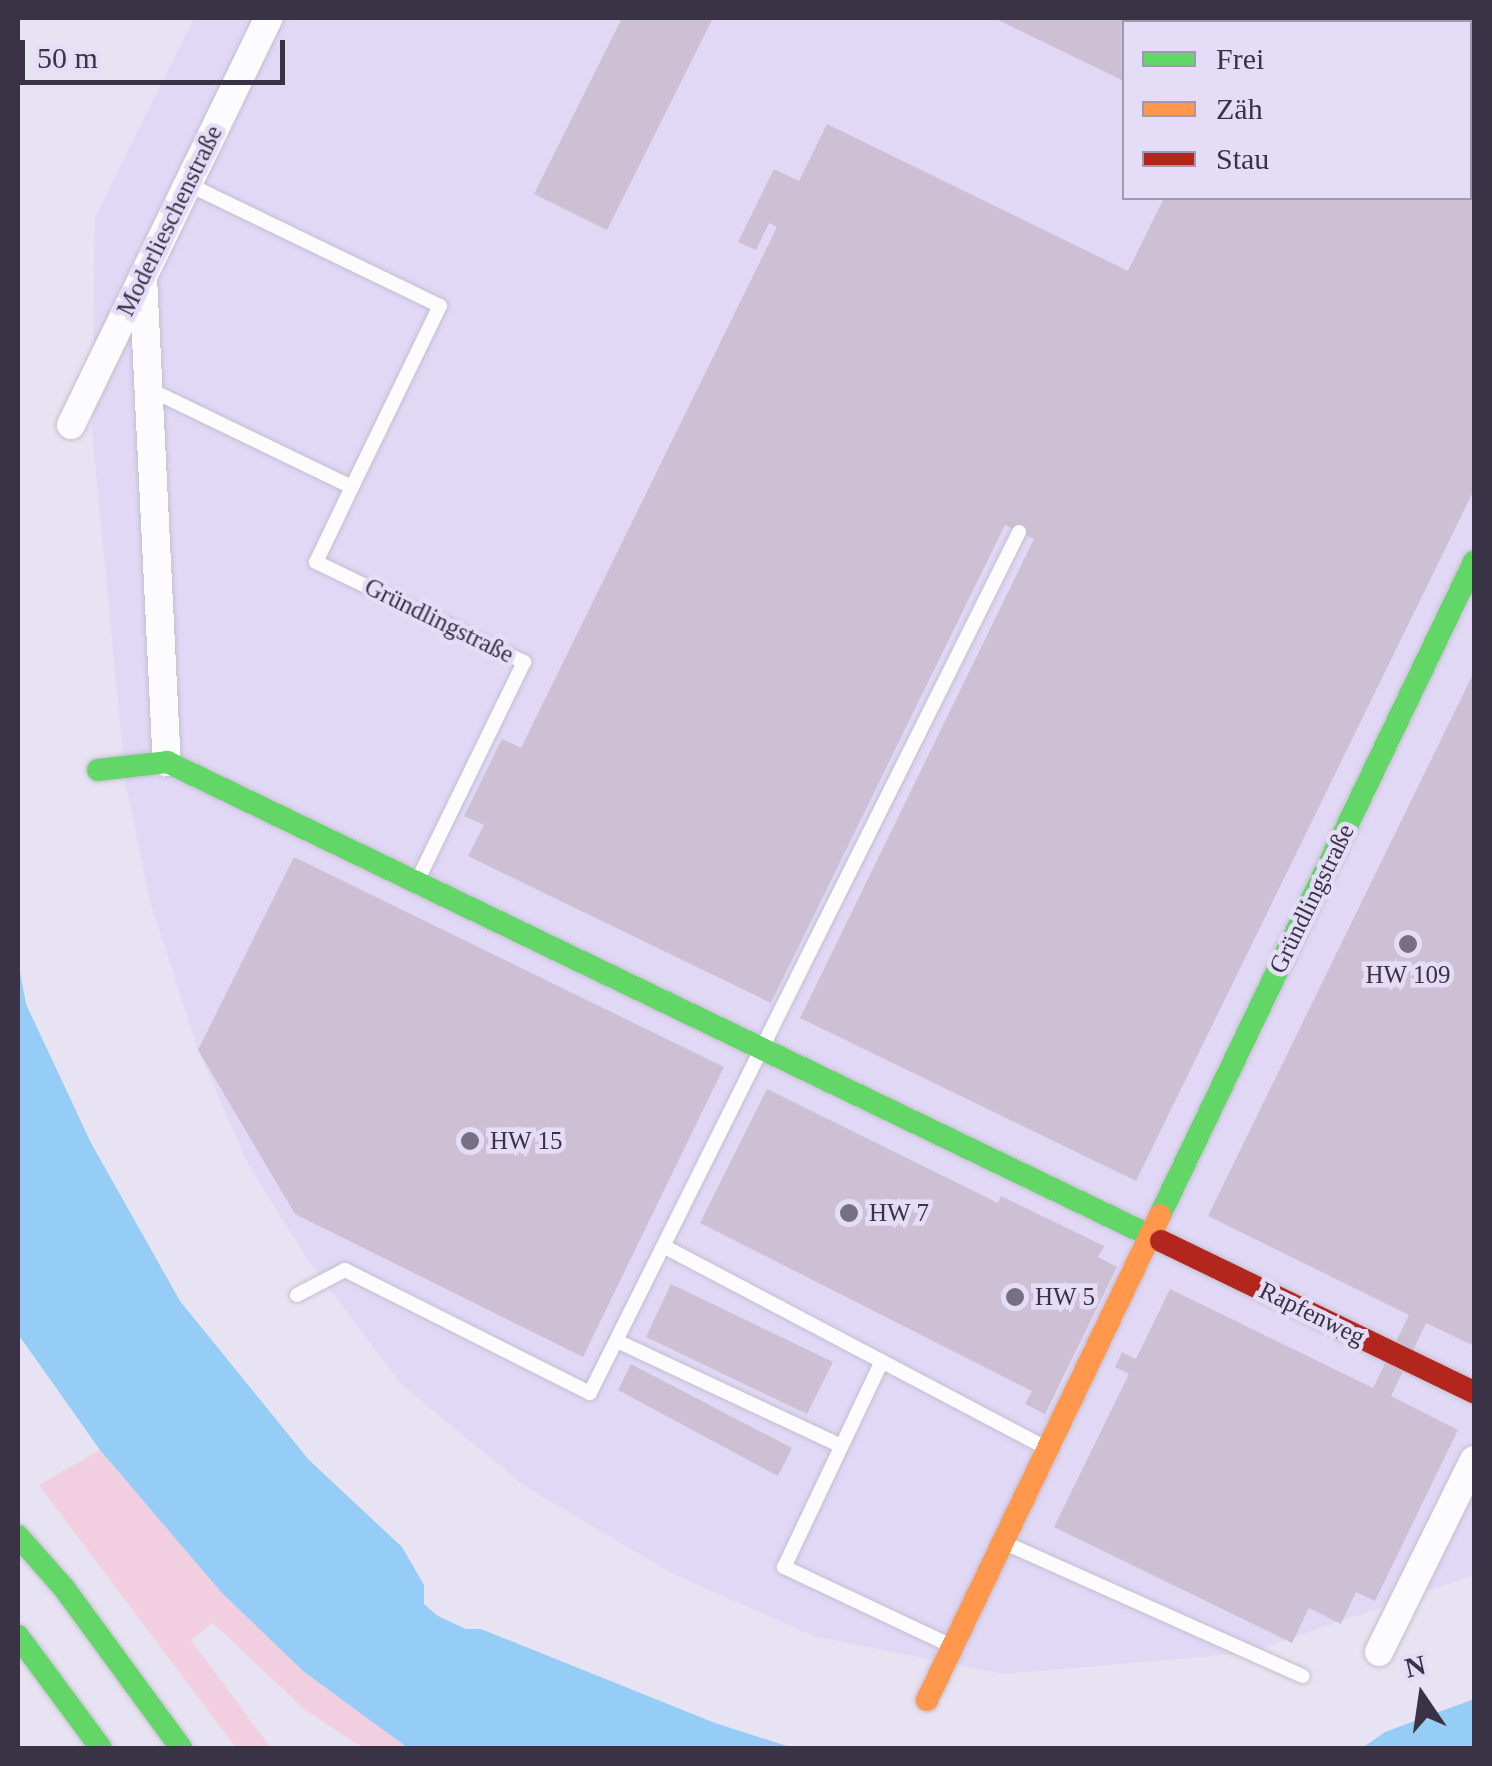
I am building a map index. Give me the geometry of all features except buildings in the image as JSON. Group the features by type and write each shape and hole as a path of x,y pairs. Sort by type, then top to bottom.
{"street":[{"name":"Moderlieschenstraße","path":"71,425 269,18"},
{"path":"143,277 167,762"},
{"name":"Gründlingstraße","path":"927,1700 1474,562"},
{"path":"98,770 167,762 1149,1235"},
{"name":"Rapfenweg","path":"1149,1235 1474,1392"},
{"path":"1380,1652 1474,1460"},
{"path":"18,1536 64,1588 182,1748"},
{"path":"18,1636 101,1748"}],"lane":[{"name":"Gründlingstraße","path":"188,184 440,306 316,562 524,662 417,882"},
{"path":"148,388 352,487"},
{"path":"297,1295 344,1270 590,1393 1019,532"},
{"path":"665,1247 1050,1450"},
{"path":"617,1341 841,1446"},
{"path":"882,1361 784,1567 954,1646"},
{"path":"1004,1543 1304,1676"}],"shaded area":[{"path":"194,18 1474,18 1474,1575 1248,1653 1004,1674 814,1636 671,1573 525,1486 402,1385 307,1259 247,1162 198,1050 150,901 126,785 92,431 95,217"},
{"path":"100,1450 221,1592 303,1671 408,1748 363,1748 305,1710 213,1623 191,1640 271,1748 236,1748 39,1485"}],"water":[{"path":"18,961 26,1004 91,1143 180,1301 309,1460 402,1547 424,1585 424,1604 438,1616 466,1629 481,1629 715,1723 793,1748 408,1748 303,1671 221,1592 100,1450 18,1334"},
{"path":"1474,1699 1474,1748 1362,1748 1385,1732"}],"traffic: fast":[{"path":"1160,1215 1474,562"},
{"path":"98,770 167,762 1161,1241"},
{"path":"18,1536 64,1588 181,1748"},
{"path":"18,1636 101,1748"}],"traffic: slow":[{"path":"927,1700 1160,1215"}],"traffic: jam":[{"path":"1161,1241 1474,1392"}],"place":[{"name":"HW 109","path":"1408,944"},
{"name":"HW 15","path":"470,1141"},
{"name":"HW 7","path":"849,1213"},
{"name":"HW 5","path":"1015,1297"}]}
